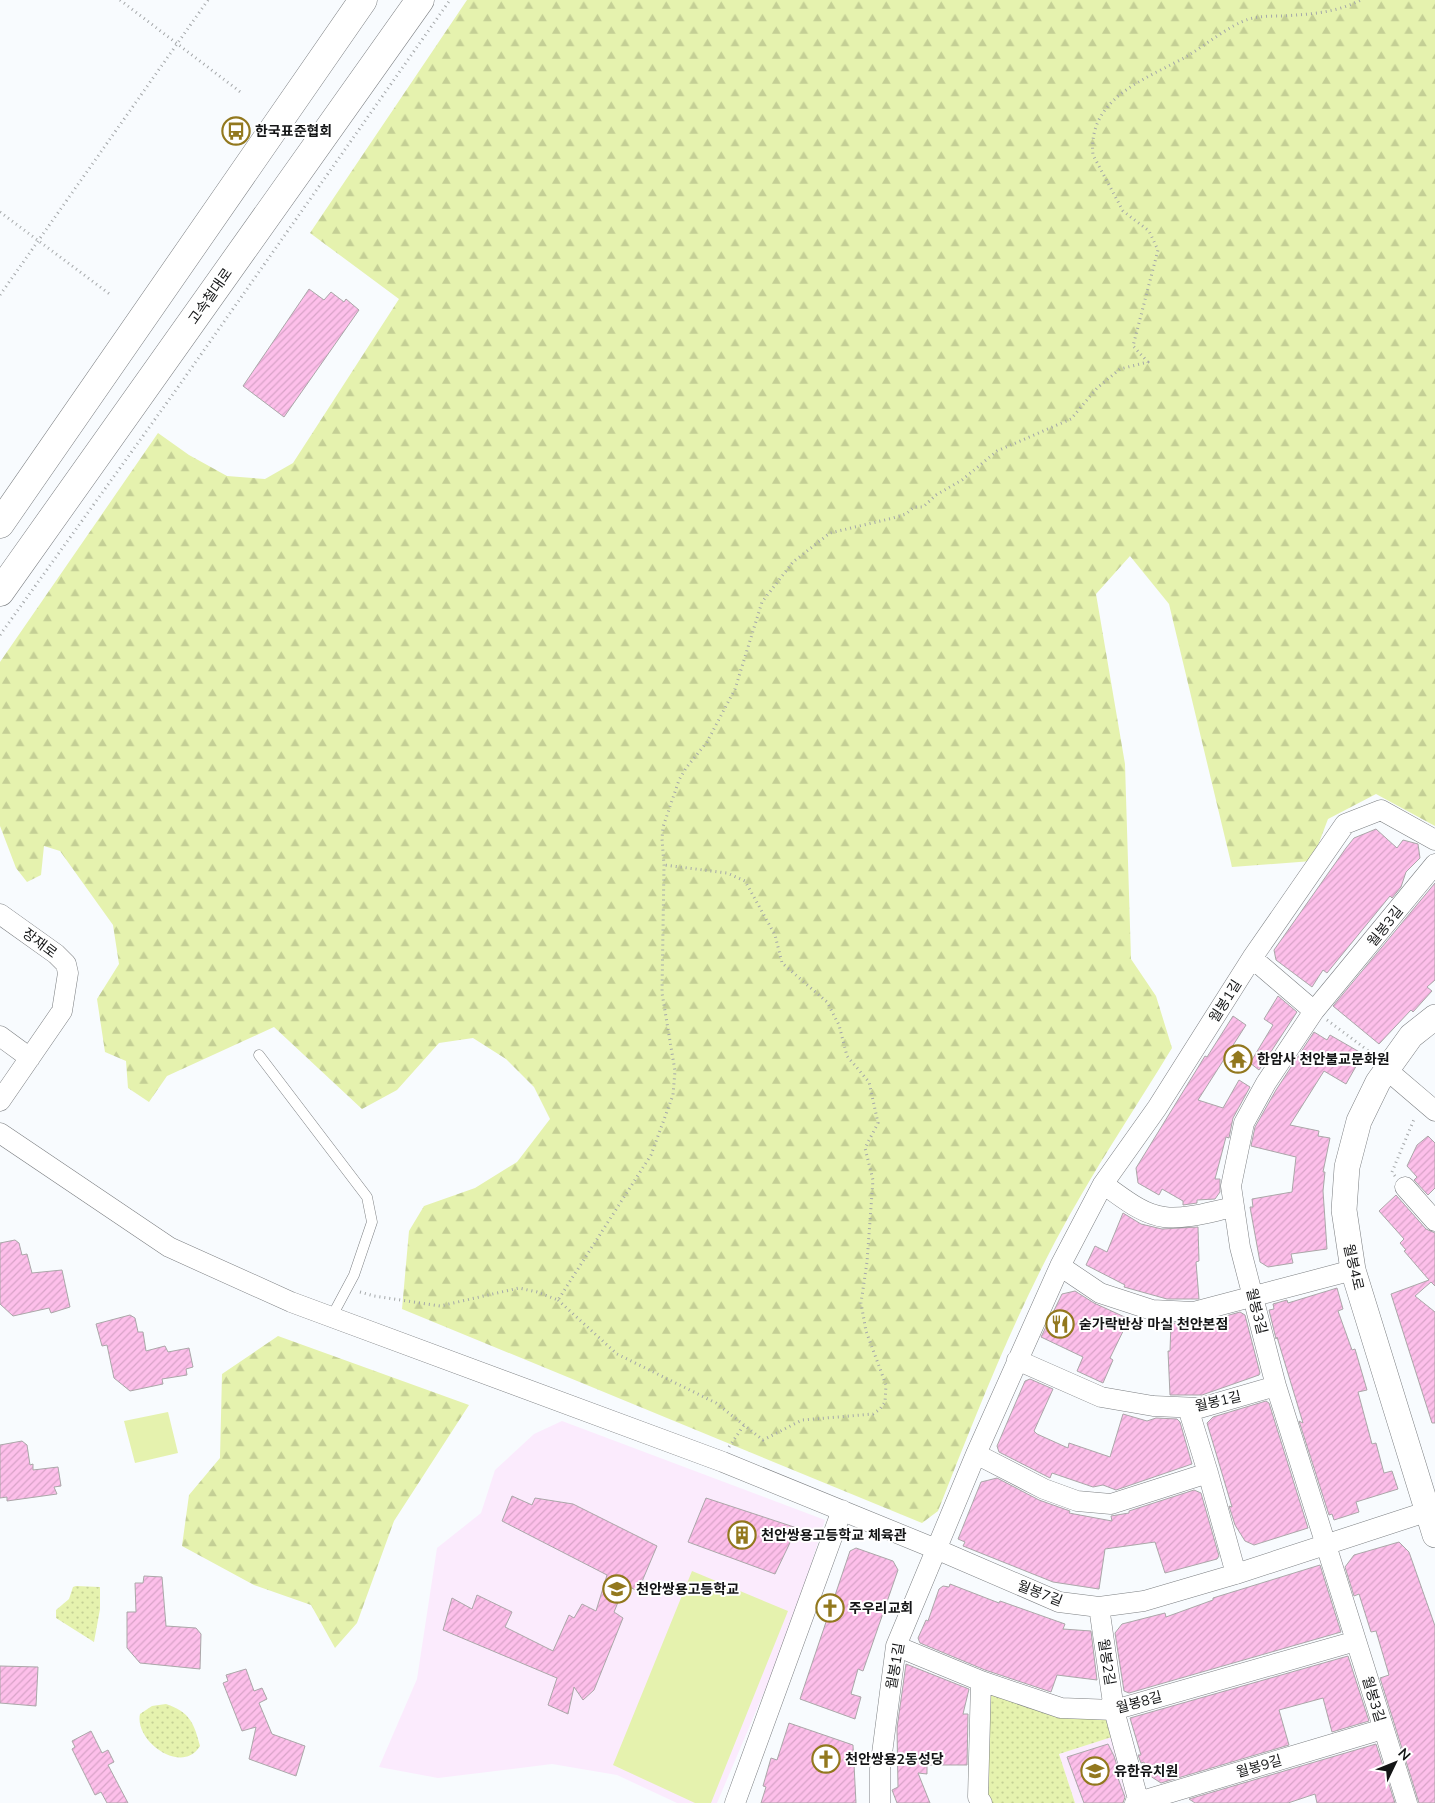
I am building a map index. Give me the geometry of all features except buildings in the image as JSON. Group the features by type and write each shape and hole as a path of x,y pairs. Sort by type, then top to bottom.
{"main road":[{"path":"0,524 364,0"},
{"name":"고속철대로","path":"0,592 420,0"}],"street":[{"name":"월봉1길","path":"880,1803 880,1769 896,1646 1017,1360 1060,1266 1103,1184 1157,1108 1252,958 1345,824 1382,810 1435,840"},
{"name":"월봉3길","path":"1407,1803 1276,1386 1240,1247 1231,1186 1244,1123 1266,1083 1314,1011 1435,864"},
{"name":"장재로","path":"0,914 56,954 66,964 68,973 62,1011 0,1101"},
{"path":"1252,958 1314,1011"},
{"name":"월봉4로","path":"1435,1017 1411,1036 1387,1070 1359,1121 1347,1167 1344,1210 1353,1270 1431,1510 1435,1535"},
{"path":"0,1036 30,1058"},
{"path":"1387,1070 1430,1106"},
{"name":"월봉7길","path":"0,1133 169,1247 331,1318 723,1462 936,1549 1059,1602 1099,1607 1144,1601 1236,1574 1431,1510"},
{"path":"1103,1184 1136,1208 1165,1217 1197,1214 1234,1207"},
{"path":"1405,1188 1435,1221"},
{"path":"1060,1266 1100,1293 1152,1310 1194,1312 1254,1298 1353,1270"},
{"name":"월봉1길","path":"1017,1360 1101,1396 1153,1406 1200,1408 1276,1386"},
{"path":"1188,1408 1236,1574"},
{"path":"976,1454 1044,1489 1076,1501 1112,1504 1208,1473"},
{"path":"734,1803 842,1510"},
{"name":"월봉2길","path":"1099,1607 1114,1710 1138,1803"},
{"name":"월봉8길","path":"896,1646 981,1681 1061,1708 1114,1710 1356,1641"},
{"path":"981,1681 978,1797 982,1803"},
{"name":"월봉9길","path":"1138,1803 1383,1729"}],"lane":[{"path":"259,1055 367,1197 372,1222 348,1287 331,1318"}],"path":[{"path":"120,0 243,94"},
{"path":"0,295 208,0"},
{"path":"0,635 176,390 450,0"},
{"path":"558,1300 650,1155 673,1095 675,1071 662,984 663,827 679,780 707,742 735,689 762,602 793,562 830,533 894,518 906,514 914,507 923,507 936,495 962,480 997,451 1071,419 1097,388 1120,369 1148,362 1133,346 1158,250 1150,231 1123,211 1093,155 1092,145 1096,129 1110,105 1133,83 1173,64 1243,22 1260,17 1330,12 1361,0"},
{"path":"0,212 111,295"},
{"path":"348,1287 374,1296 440,1306 519,1288 537,1292 558,1300 617,1354 716,1403 763,1440 802,1420 873,1414 880,1409 885,1402 886,1385 866,1331 860,1302 867,1262 873,1180 865,1148 878,1123 869,1082 848,1056 839,1025 828,1002 782,963 775,935 745,881 726,873 664,865"},
{"path":"1314,1011 1370,1052"},
{"path":"1405,1188 1392,1172 1416,1117 1430,1106"},
{"path":"723,1462 726,1451 744,1424"}],"shaded area":[{"name":"천안쌍용고등학교","path":"562,1421 825,1520 790,1631 717,1803 677,1803 617,1775 552,1764 438,1778 379,1767 417,1679 437,1548 481,1513 495,1470 534,1434"},
{"name":"유한유치원","path":"1115,1736 1130,1789 1122,1799 1111,1803 1075,1803 1059,1754"}],"green space":[{"path":"467,0 1435,0 1435,826 1376,794 1328,819 1312,861 1232,867 1169,604 1130,556 1096,594 1125,764 1131,959 1156,996 1172,1048 1069,1215 1023,1306 979,1408 938,1511 922,1523 402,1309 409,1231 424,1206 475,1188 517,1162 550,1119 534,1087 506,1059 473,1038 439,1043 397,1090 362,1109 274,1027 167,1076 149,1102 128,1088 126,1061 105,1052 97,999 119,964 113,925 60,851 44,846 41,875 27,882 16,868 0,826 0,662 158,433 189,455 227,476 265,479 293,463 399,299 310,233"},
{"path":"278,1336 469,1405 394,1521 357,1623 335,1648 311,1605 254,1585 182,1546 189,1495 220,1458 222,1374"},
{"path":"168,1412 178,1453 135,1463 124,1421"},
{"path":"692,1571 788,1611 711,1803 695,1803 613,1765"},
{"path":"73,1587 100,1587 100,1609 94,1642 56,1618 56,1610 69,1599"},
{"path":"986,1693 1109,1713 1115,1736 1059,1754 1075,1803 987,1803"},
{"path":"166,1704 181,1711 190,1719 200,1746 192,1754 182,1757 172,1756 161,1751 144,1735 140,1724 140,1714 152,1706"}],"place":[{"name":"한국표준협회","path":"236,131"},
{"name":"한암사 천안불교문화원","path":"1238,1059"},
{"name":"숟가락반상 마실 천안본점","path":"1060,1324"},
{"name":"천안쌍용고등학교 체육관","path":"742,1535"},
{"name":"천안쌍용고등학교","path":"617,1589"},
{"name":"주우리교회","path":"830,1608"},
{"name":"천안쌍용2동성당","path":"826,1759"},
{"name":"유한유치원","path":"1095,1771"}]}
